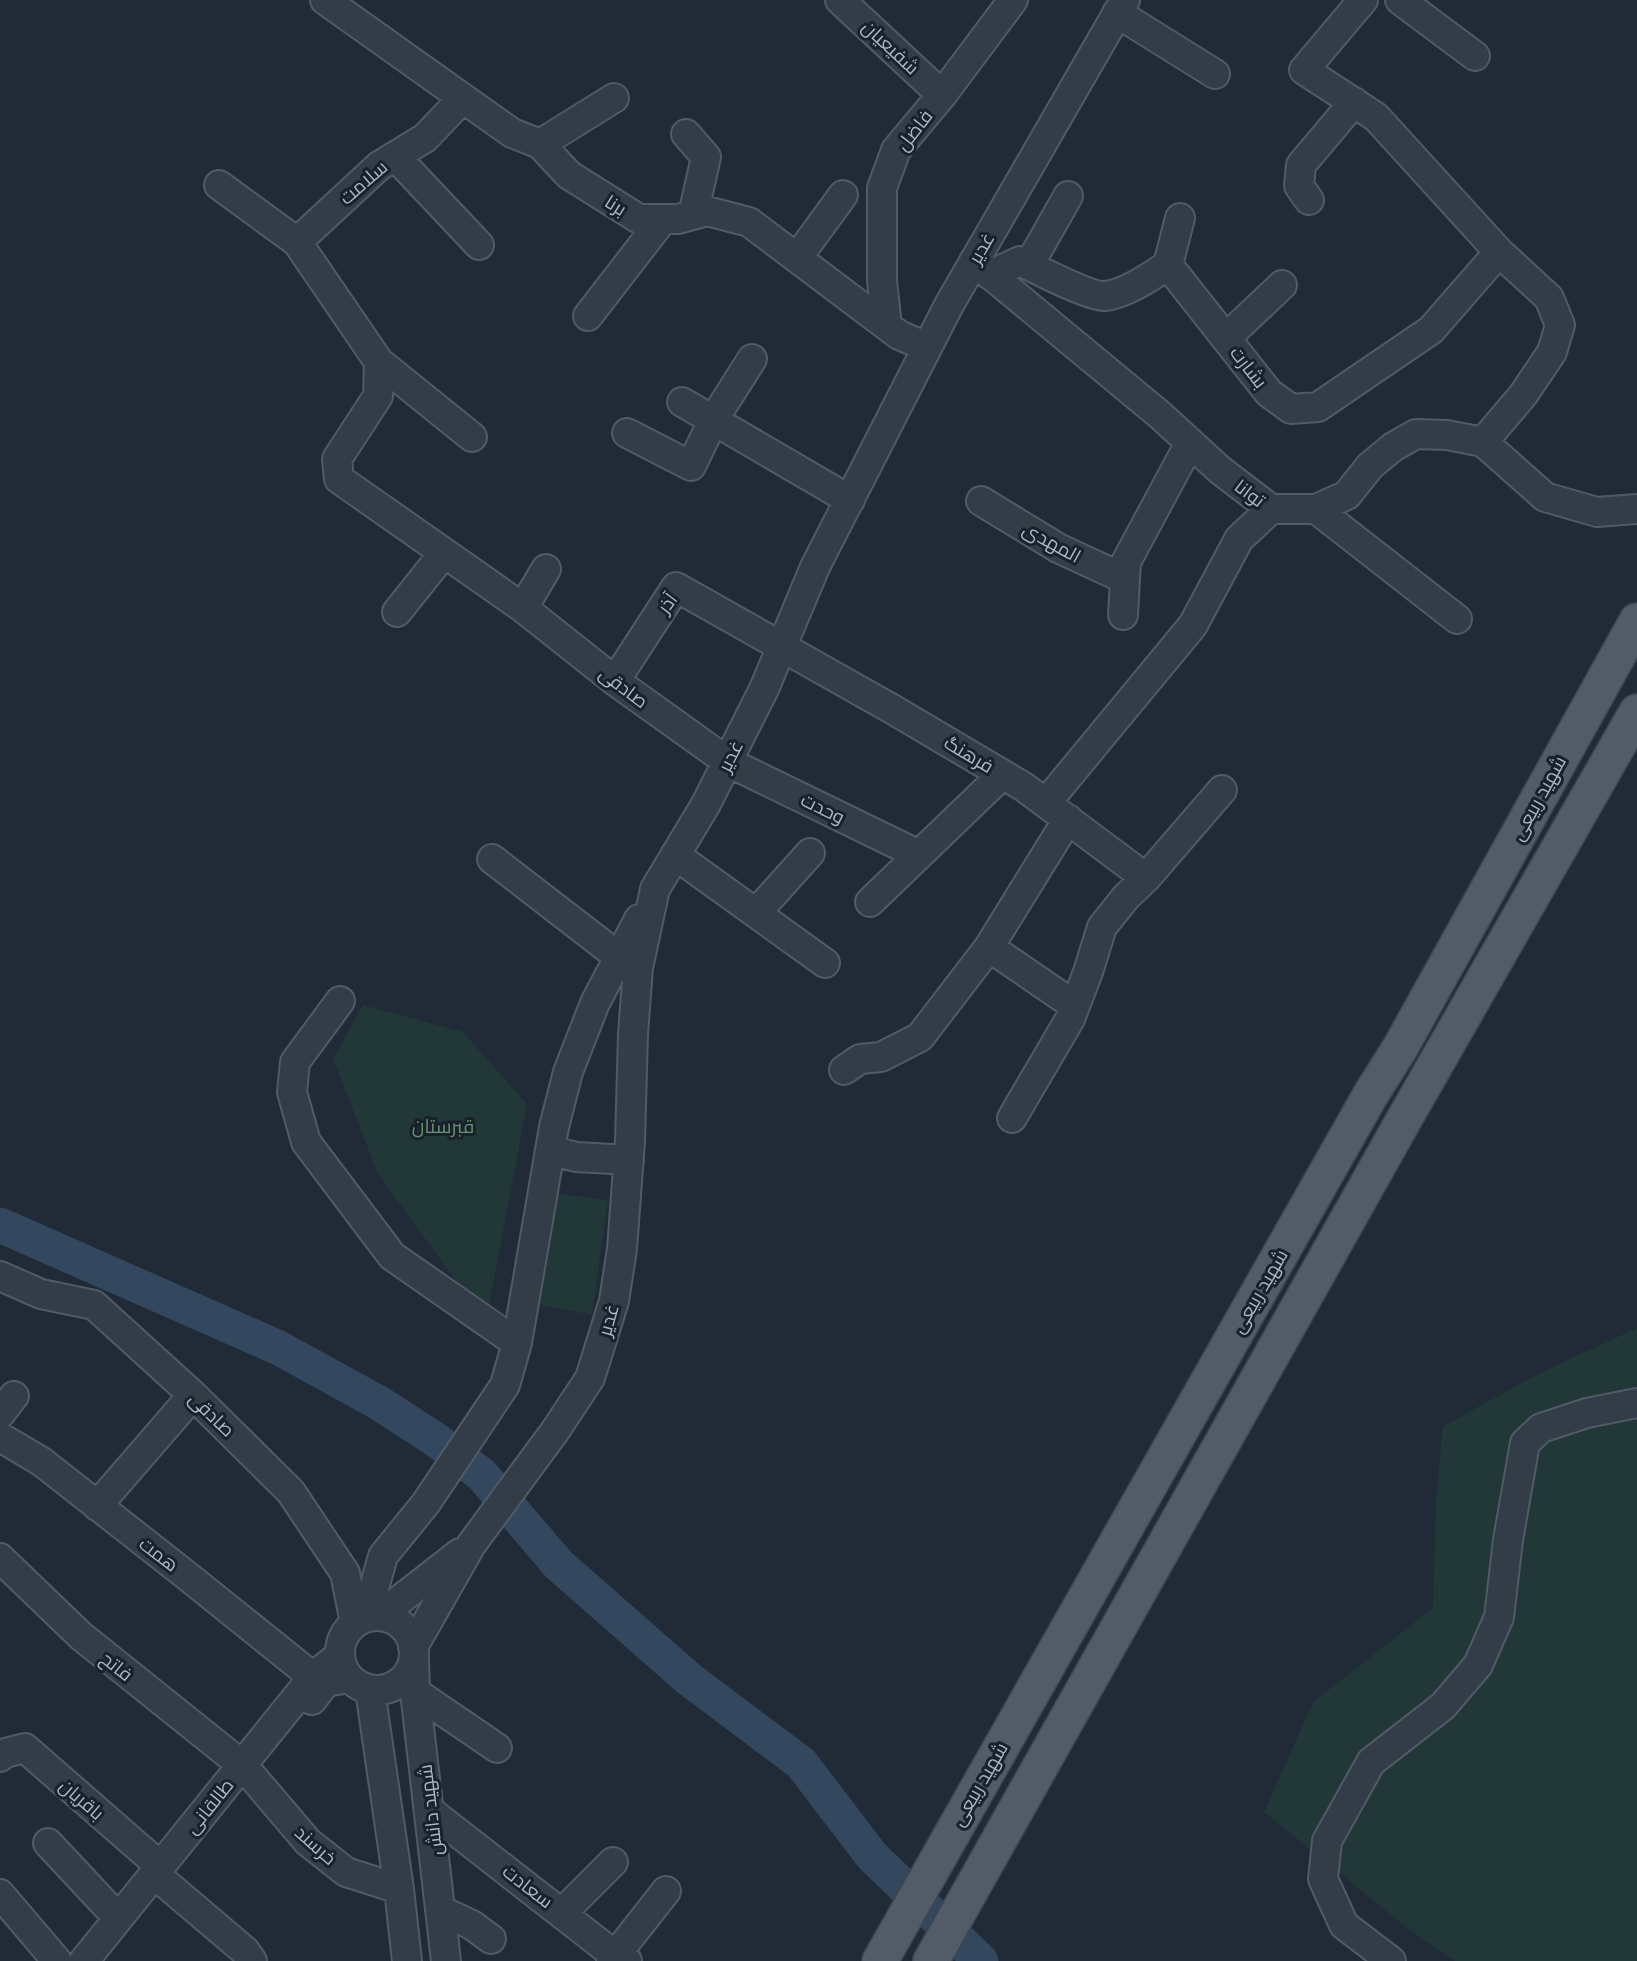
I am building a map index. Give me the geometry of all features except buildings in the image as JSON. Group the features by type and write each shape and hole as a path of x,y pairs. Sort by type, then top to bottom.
{"main road":[{"name":"شهید ربیعی","path":"887,1950 1371,1094 1400,1048 1637,621"},
{"path":"931,1961 1432,1069 1637,712"},
{"path":"1400,1048 1432,1069"},
{"path":"1371,1094 1406,1116"}],"street":[{"name":"برنا","path":"325,0 512,133 540,144 569,175 639,219 678,219 707,211 749,222 899,335 927,347"},
{"name":"شفیعیان","path":"840,0 942,95"},
{"name":"فاضل","path":"887,326 882,281 882,188 896,150 942,95 1013,0"},
{"path":"1363,0 1304,70 1376,117 1499,252 1549,298 1560,325 1552,352 1523,395 1483,442 1545,497 1597,512 1637,509"},
{"path":"1400,0 1475,56"},
{"path":"1121,7 1215,74"},
{"name":"غدیر","path":"471,1545 590,1378 614,1301 622,1249 629,1160 638,968 655,889 706,804 764,689 815,567 927,347 982,268 1121,7"},
{"name":"سلامت","path":"297,242 379,166 425,138 463,98"},
{"path":"540,144 614,98"},
{"path":"1309,200 1299,186 1301,164 1354,102"},
{"path":"686,134 706,157 693,215"},
{"path":"395,156 479,245"},
{"path":"219,185 297,242 379,362 471,437"},
{"path":"797,258 843,195"},
{"path":"1029,265 1068,196"},
{"path":"982,268 1020,261 1068,285 1104,297 1139,284 1168,265 1180,218"},
{"path":"588,316 663,219"},
{"name":"بشارت","path":"1168,265 1269,393 1291,409 1318,407 1431,330 1499,252"},
{"name":"توانا","path":"982,268 1160,415 1220,470 1271,509 1316,509 1347,495 1370,466 1392,447 1416,434 1447,435 1483,442"},
{"path":"1226,338 1282,285"},
{"path":"627,433 691,466 714,419 752,359"},
{"name":"صادقی","path":"379,362 378,396 337,459 339,479 523,608 615,681 727,762"},
{"path":"682,402 850,500"},
{"path":"1123,615 1126,562 1190,443"},
{"name":"المهدی","path":"981,501 1058,548 1125,579"},
{"path":"844,1070 860,1059 881,1057 920,1037 989,947 1057,811 1193,625 1239,538 1271,509"},
{"path":"1316,509 1457,619"},
{"path":"397,612 444,553"},
{"path":"523,608 546,569"},
{"name":"آذر","path":"615,681 676,587 781,647"},
{"name":"فرهنگ","path":"781,647 1002,775 1057,811 1146,878"},
{"name":"وحدت","path":"727,762 919,855"},
{"path":"870,902 1002,775"},
{"path":"1013,1118 1070,1019 1102,927 1222,790"},
{"path":"756,913 810,853"},
{"path":"675,855 825,962"},
{"path":"492,859 619,957"},
{"path":"367,1619 383,1556 426,1503 505,1385 517,1343 550,1150 568,1072 595,1003 655,889"},
{"path":"989,947 1075,1006"},
{"path":"340,1001 295,1062 292,1092 306,1142 392,1256 517,1343"},
{"path":"550,1150 576,1157 629,1160"},
{"name":"صادقی","path":"0,1276 41,1294 94,1304 193,1395 292,1492 345,1573 367,1619"},
{"path":"97,1506 193,1395"},
{"path":"1391,1961 1344,1925 1323,1879 1327,1841 1371,1762 1443,1706 1478,1665 1499,1617 1508,1540 1525,1443 1541,1428 1587,1413 1637,1404"},
{"name":"همت","path":"0,1437 42,1462 313,1677"},
{"path":"407,1961 399,1889 353,1674 341,1643 346,1632 471,1545"},
{"path":"353,1674 382,1690 403,1680 410,1670 414,1653 471,1545"},
{"name":"فاتح","path":"0,1558 81,1636 247,1770"},
{"path":"367,1619 391,1619 401,1625 410,1635 414,1653"},
{"name":"شهید دانش","path":"414,1653 415,1692 446,1961"},
{"name":"طالقانی","path":"247,1770 313,1677 353,1674"},
{"name":"طالقانی","path":"102,1961 162,1875 247,1770 326,1682 353,1674"},
{"path":"415,1692 497,1748"},
{"name":"باقریان","path":"0,1756 5,1752 25,1748 162,1875"},
{"name":"خرسند","path":"247,1770 308,1842 346,1872 399,1889"},
{"name":"سعادت","path":"430,1811 618,1959"},
{"path":"48,1843 118,1918"},
{"path":"562,1913 613,1862"},
{"path":"162,1875 245,1951 252,1961"},
{"name":"طالقانی","path":"84,1961 118,1918 162,1875"},
{"path":"618,1959 666,1891"},
{"path":"1,1897 57,1961"},
{"path":"442,1911 472,1925 491,1939"}],"green space":[{"name":"قبرستان","path":"363,1005 463,1032 527,1104 486,1322 378,1174 333,1059"},
{"path":"553,1193 608,1200 592,1315 537,1304"},
{"path":"1637,1328 1637,1961 1455,1961 1407,1928 1264,1812 1313,1702 1433,1608 1436,1500 1443,1426 1542,1372"}],"waterway":[{"path":"0,1225 279,1348 379,1403 436,1440 482,1475 559,1565 689,1679 801,1763 872,1856 981,1961"}]}
